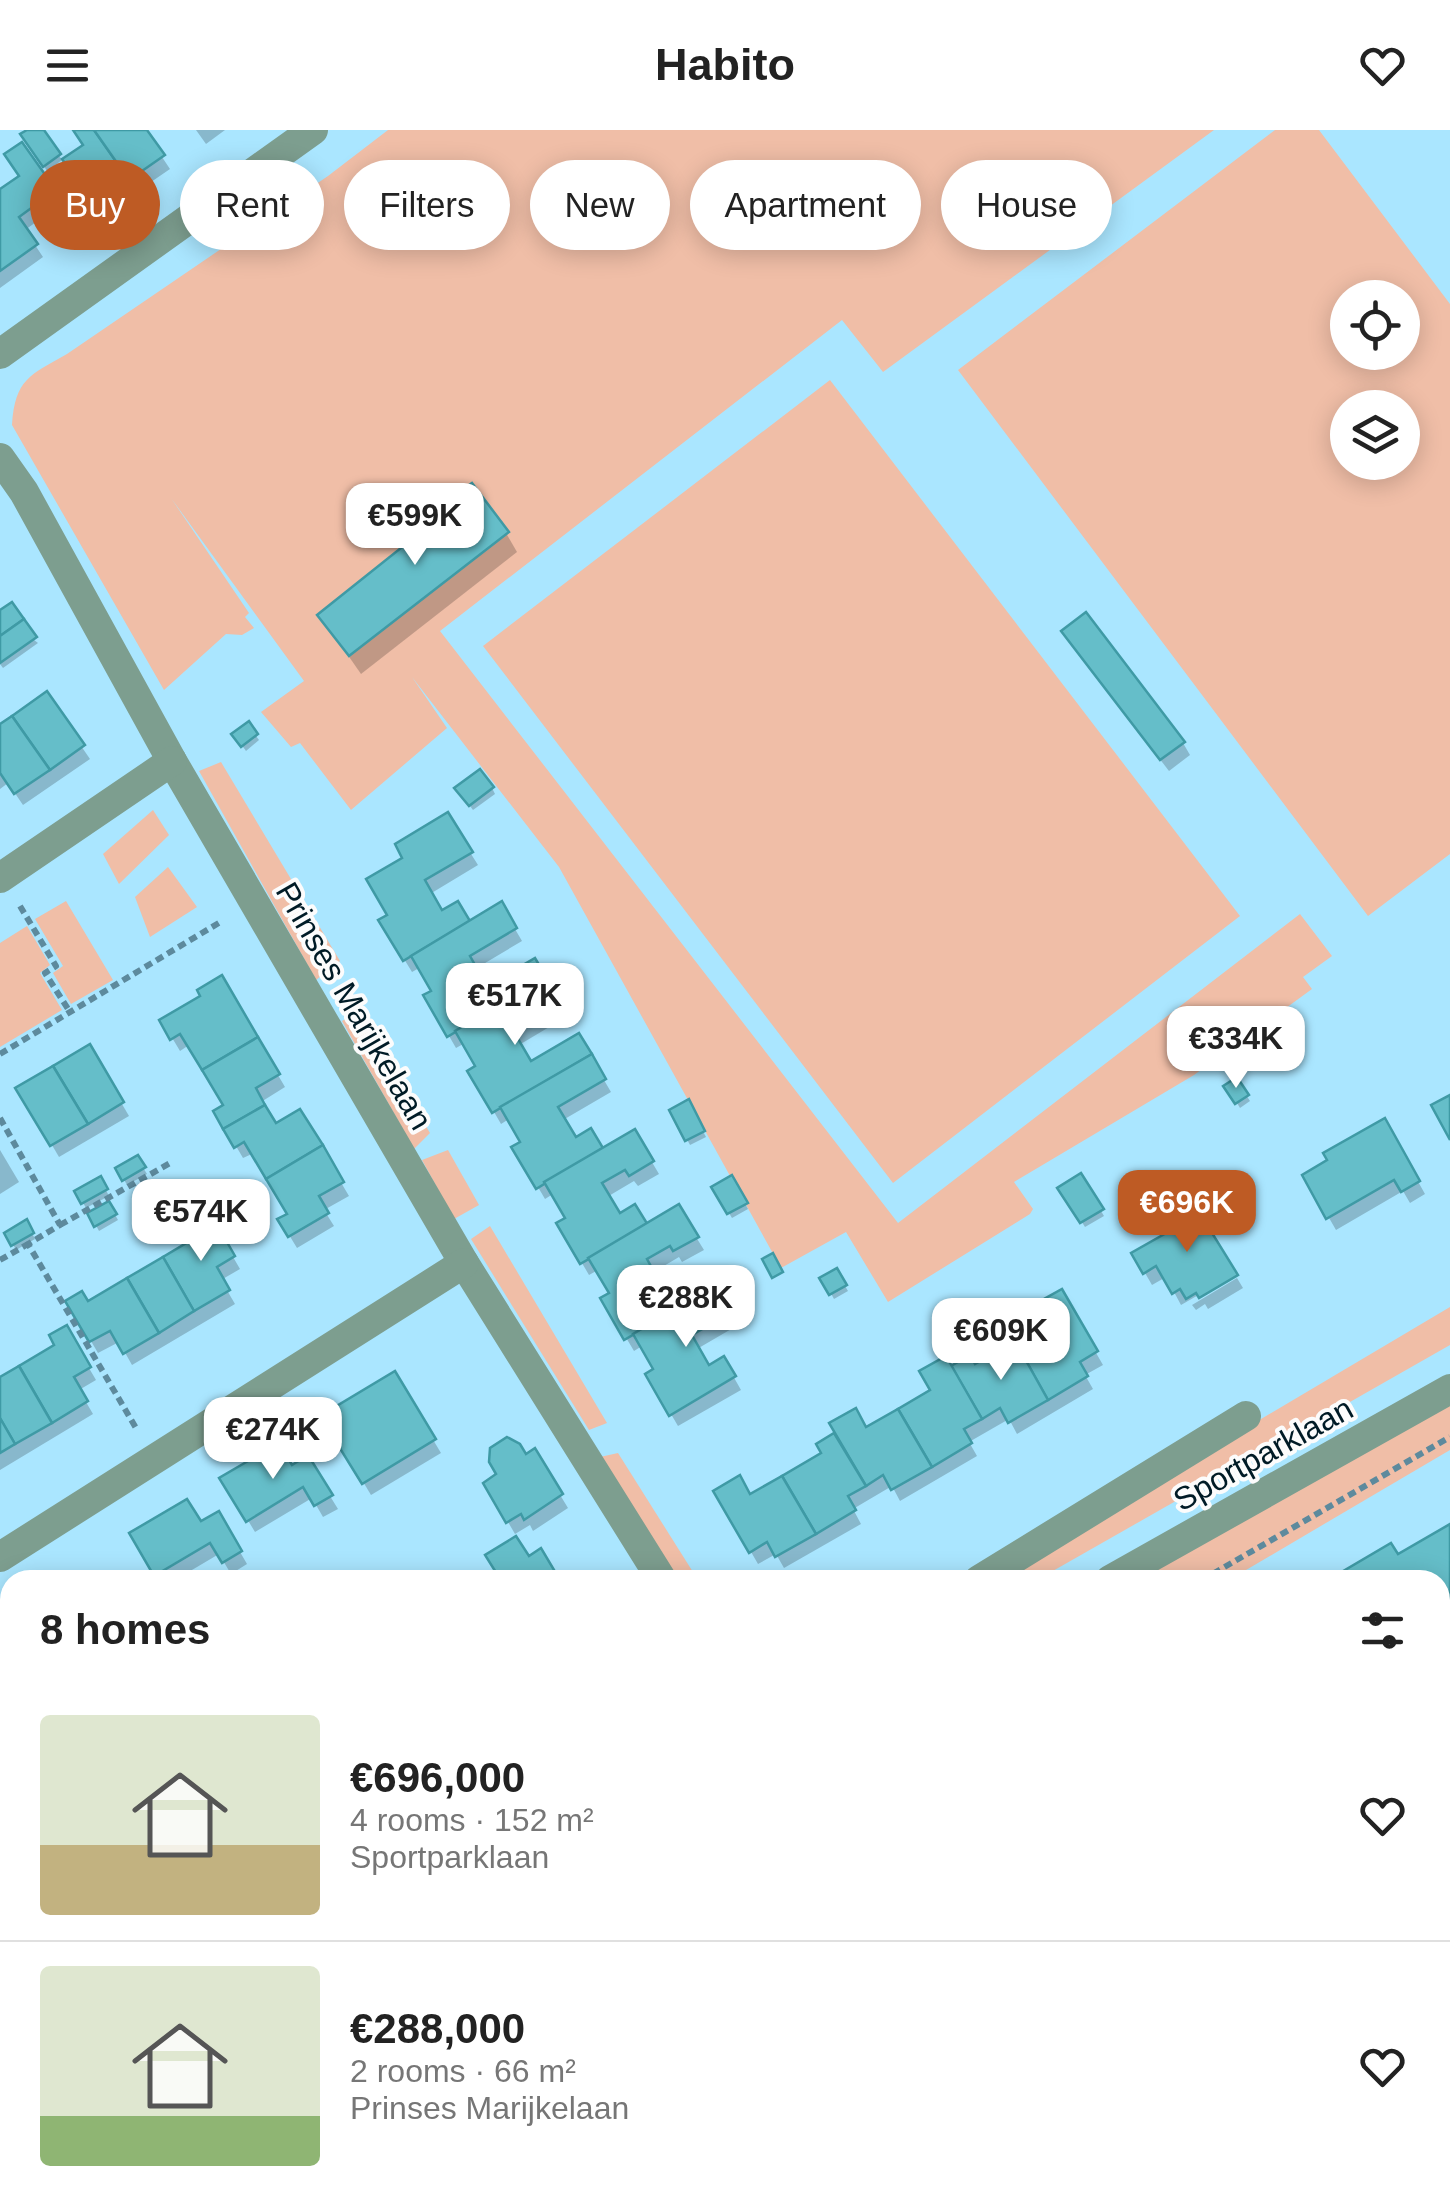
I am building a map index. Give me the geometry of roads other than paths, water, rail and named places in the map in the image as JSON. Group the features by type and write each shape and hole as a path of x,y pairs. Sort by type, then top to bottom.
{"street":[{"path":"0,354 313,130"},
{"name":"Prinses Marijkelaan","path":"0,458 24,492 172,761 464,1264 656,1570"},
{"path":"1,878 172,761"},
{"path":"0,1557 464,1264"},
{"name":"Sportparklaan","path":"1128,1570 1450,1390"},
{"name":"Sportparklaan","path":"1007,1570 1246,1416"}]}
